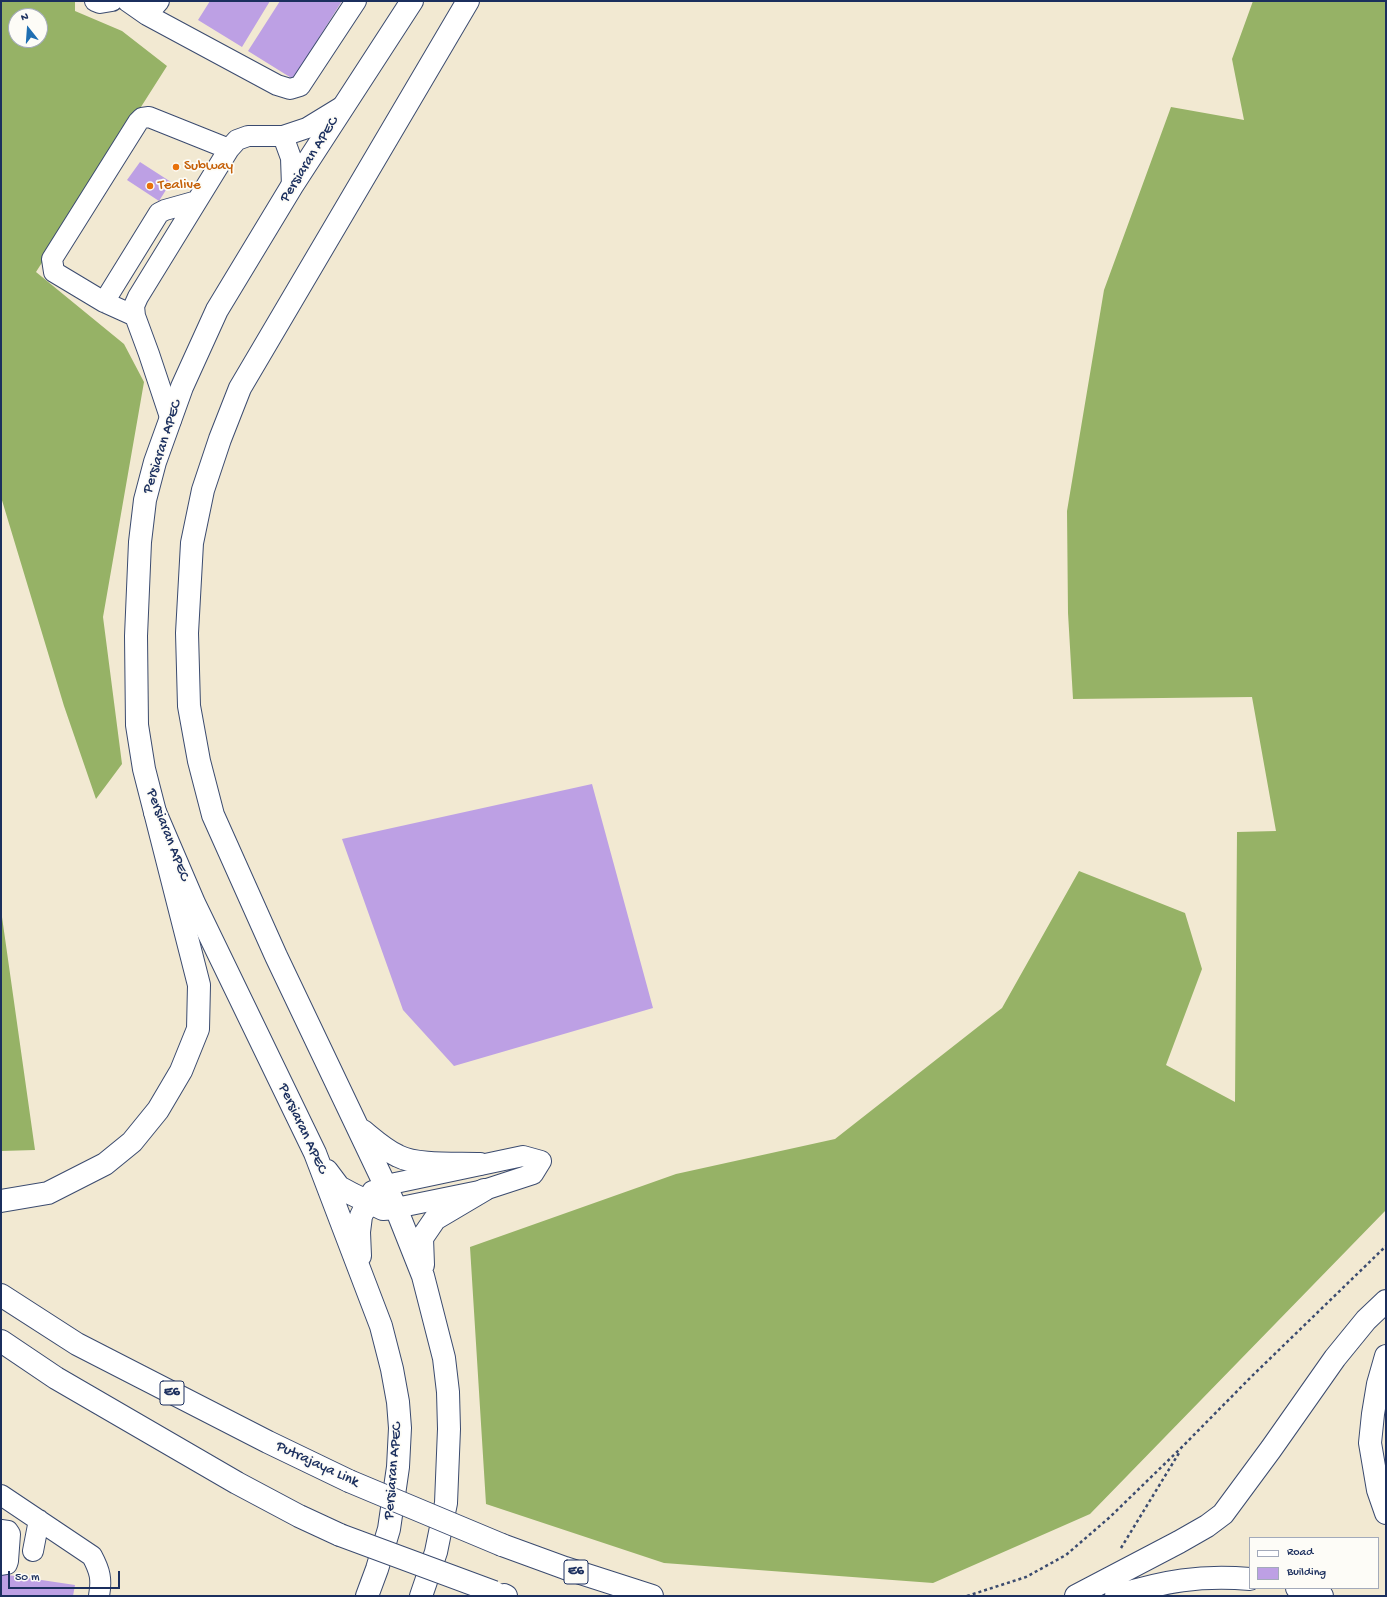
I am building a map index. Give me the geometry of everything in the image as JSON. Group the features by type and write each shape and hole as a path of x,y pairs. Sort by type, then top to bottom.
{"main road":[{"name":"Persiaran APEC","path":"367,1596 389,1529 398,1467 400,1428 398,1402 392,1369 381,1326 315,1153 194,903 155,812 144,769 137,725 137,592 140,542 145,500 155,462 182,386 217,310 292,186 412,1"},
{"path":"421,1596 436,1552 446,1503 449,1429 448,1392 444,1358 423,1276 386,1184 276,956 213,815 199,761 189,706 186,633 192,543 203,490 220,439 240,388 468,1"},
{"path":"1,1201 48,1193 105,1164 132,1142 158,1110 181,1071 198,1030 199,985 155,812"},
{"path":"359,1128 399,1157 414,1161 480,1164"},
{"path":"315,1153 338,1187 383,1209 396,1208"},
{"path":"361,1271 359,1232 361,1216 373,1192 386,1184"},
{"path":"423,1276 422,1238 435,1219 484,1190"},
{"name":"Putrajaya Link","path":"1,1295 77,1344 268,1442 349,1481 502,1545 565,1568 652,1596"},
{"path":"1076,1596 1179,1542 1207,1526 1223,1514 1335,1358 1366,1320 1386,1301"},
{"path":"1,1341 56,1378 237,1483 299,1516 340,1535 503,1595"},
{"path":"1386,1356 1378,1384 1370,1443 1378,1490 1386,1513"},
{"path":"1116,1596 1164,1582 1186,1579 1212,1578 1249,1580"},
{"path":"1300,1589 1322,1596"}],"street":[{"path":"95,1 107,3 112,1"},
{"path":"127,1 153,8 277,85 290,89 300,86 356,1"},
{"path":"171,420 135,316 134,306 138,297 229,148 238,140 248,136 283,136 307,128 343,106"},
{"path":"135,316 104,302 54,272 52,259 138,122 142,118 149,117 229,148"},
{"path":"283,136 291,158 292,186"},
{"path":"104,302 159,213 197,201"},
{"path":"386,1184 523,1156 541,1161 533,1174 484,1190 396,1208"},
{"path":"1,1495 92,1556 100,1571 102,1593"},
{"path":"33,1551 39,1520"},
{"path":"1,1530 8,1531 10,1534 8,1561 7,1564 1,1565"}],"path":[{"path":"967,1596 1026,1577 1066,1555 1110,1517 1386,1246"},
{"path":"1121,1548 1181,1448"}],"green space":[{"path":"1,1 75,1 75,11 122,31 167,66 36,272 124,344 144,382 103,617 122,764 96,799 64,706 1,497"},
{"path":"1253,1 1386,1 1386,1210 1090,1514 933,1583 664,1563 486,1504 470,1247 676,1174 835,1139 1002,1008 1079,871 1185,913 1202,969 1166,1065 1235,1102 1237,832 1276,831 1252,697 1073,699 1068,613 1067,511 1104,290 1171,107 1244,120 1232,59"},
{"path":"1,910 35,1150 1,1151"}],"building":[{"path":"210,1 270,1 242,47 198,20"},
{"path":"280,1 342,1 293,79 248,51"},
{"path":"140,162 171,182 159,201 127,180"},
{"path":"592,784 653,1008 454,1066 403,1010 342,839"},
{"path":"1,1574 75,1585 73,1596 1,1596"}],"place":[{"name":"Subway","path":"176,167"},
{"name":"Tealive","path":"150,186"}]}
